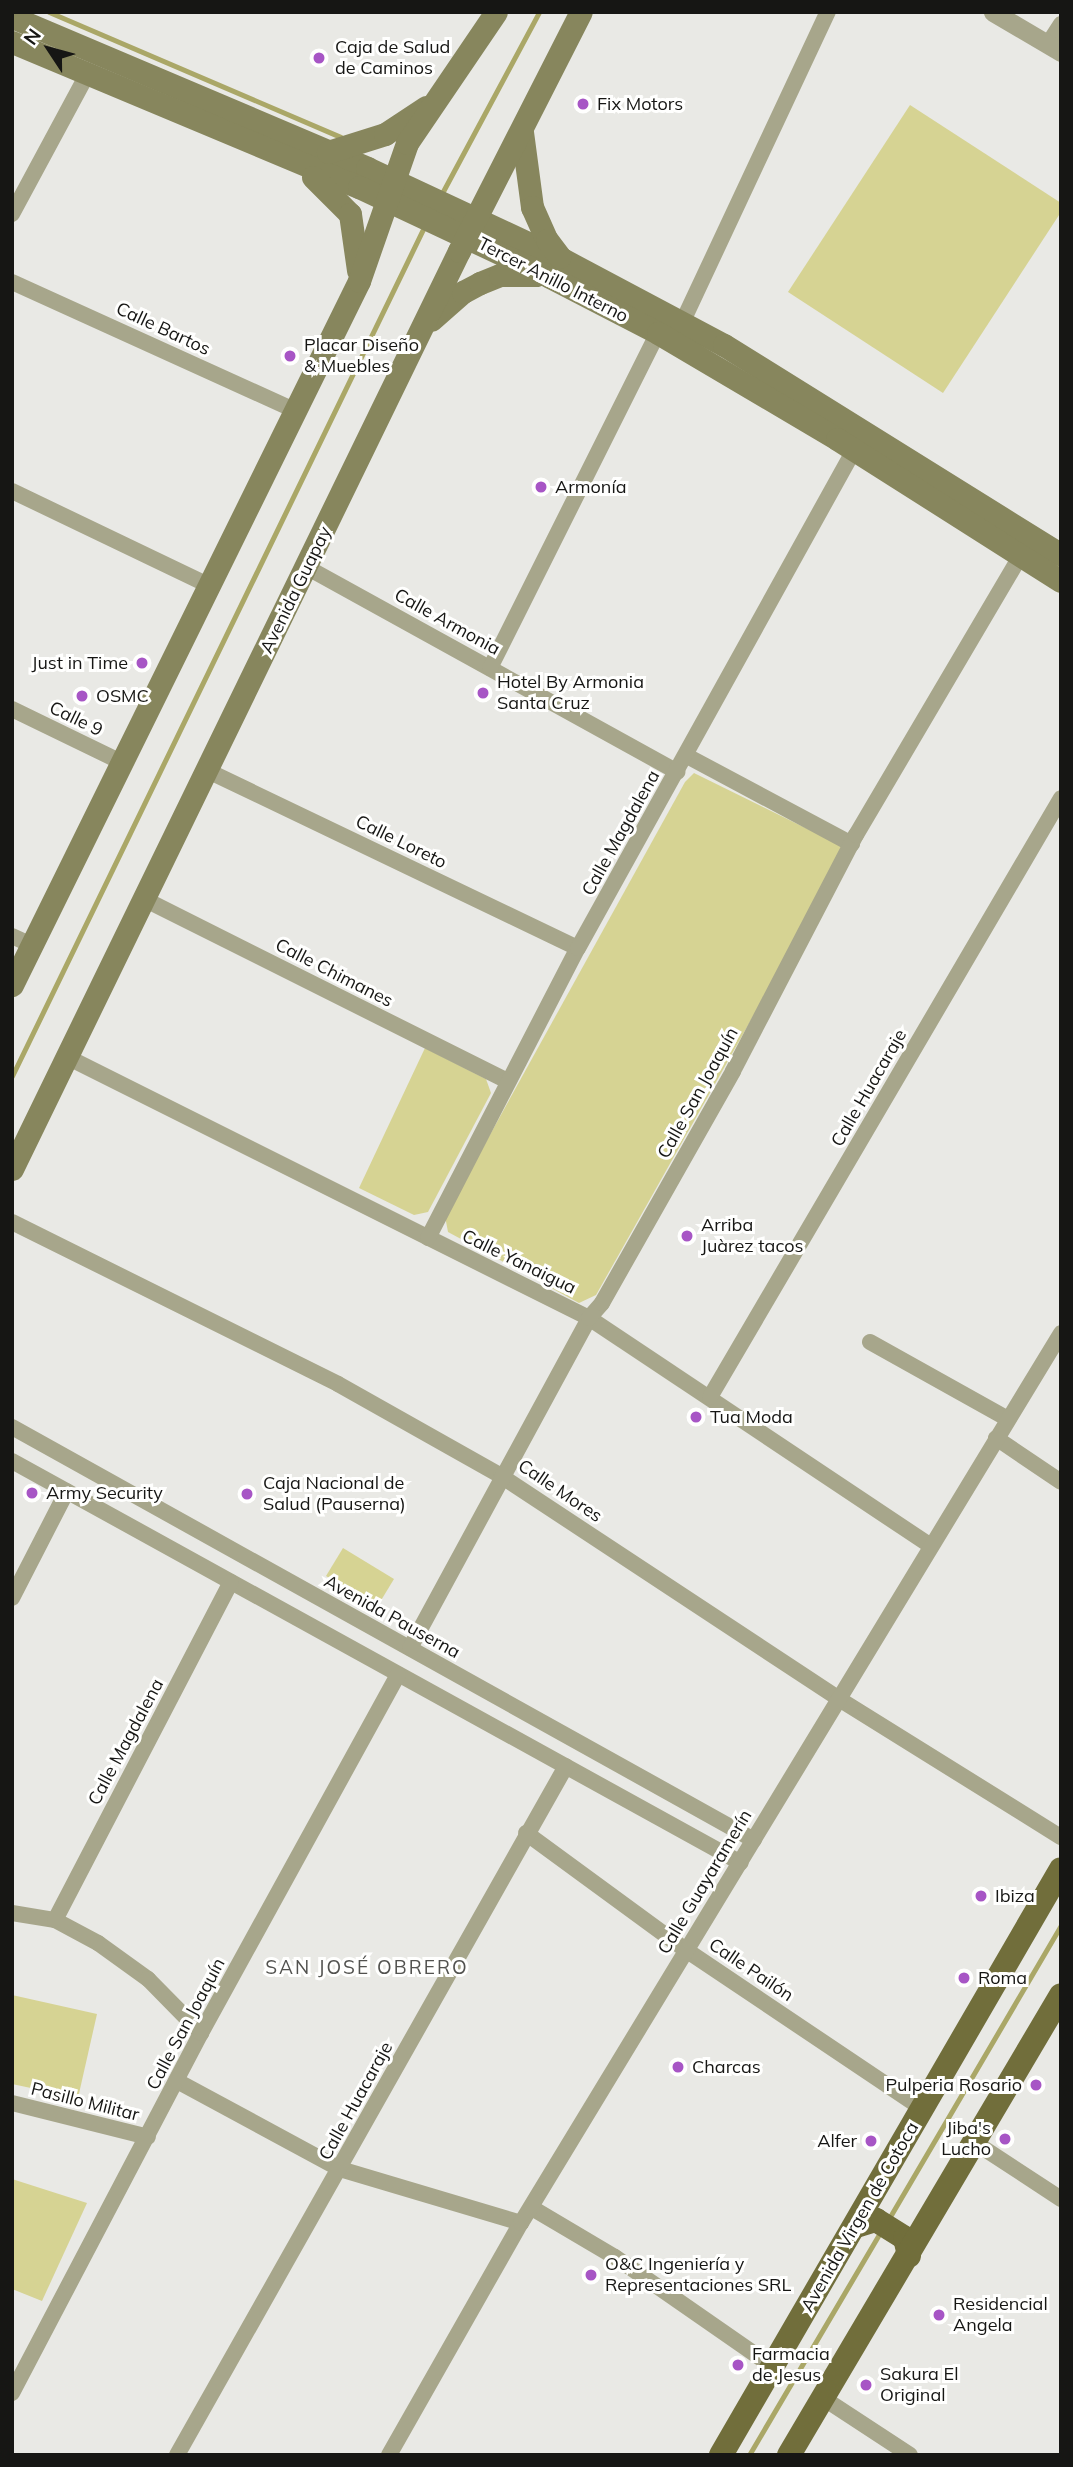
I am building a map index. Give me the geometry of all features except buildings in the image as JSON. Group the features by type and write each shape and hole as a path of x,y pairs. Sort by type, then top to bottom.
{"main road":[{"path":"12,985 22,941 122,763 298,412 359,281 407,143 496,12"},
{"name":"Avenida Guapay","path":"12,1170 206,769 308,568 418,336 464,224 522,129 582,12"},
{"name":"Tercer Anillo Interno","path":"12,17 328,152 411,200 682,323 824,406 1061,555"},
{"path":"12,35 30,39 41,29"},
{"name":"Tercer Anillo Interno","path":"12,42 284,158 389,189"},
{"path":"88,73 103,71 214,120 271,127"},
{"path":"328,152 385,134 435,102"},
{"path":"418,336 447,304 480,283 519,273 556,268 532,207 522,155 522,129"},
{"path":"284,158 327,186 349,214 359,281"},
{"name":"Tercer Anillo Interno","path":"556,268 577,291 658,333 845,445 1061,581"},
{"path":"577,291 618,304 663,327 682,323 688,341 823,420 845,445"},
{"path":"824,406 844,430 1011,538 1020,557 1031,554 1061,571"},
{"name":"Avenida Virgen de Cotoca","path":"721,2455 772,2366 873,2211 923,2109 1061,1869"},
{"path":"789,2455 914,2234 974,2142 1061,1994"},
{"path":"873,2211 914,2234"}],"street":[{"path":"682,323 828,12"},
{"path":"993,12 1054,48 1061,24"},
{"path":"12,214 88,73"},
{"name":"Calle Bartos","path":"12,282 298,412"},
{"path":"490,668 658,333"},
{"name":"Calle Magdalena","path":"428,1238 578,948 687,756 845,445"},
{"path":"12,491 212,587"},
{"name":"Calle San Joaquín","path":"410,1648 589,1318 602,1303 733,1071 852,844 1020,557"},
{"name":"Calle Armonia","path":"308,568 677,772"},
{"name":"Calle 9","path":"12,709 122,763"},
{"path":"687,756 852,844"},
{"name":"Calle Loreto","path":"206,769 578,948"},
{"name":"Calle Huacaraje","path":"710,1397 1061,798"},
{"name":"Calle Chimanes","path":"144,899 507,1081"},
{"name":"Calle Yanaigua","path":"66,1057 589,1318 929,1545"},
{"name":"Calle Mores","path":"12,1222 338,1384 501,1476 839,1699 1061,1836"},
{"name":"Calle Guayaramerín","path":"389,2455 521,2223 741,1863 929,1545 1061,1333"},
{"path":"870,1342 1008,1419"},
{"name":"Avenida Pauserna","path":"12,1427 754,1840"},
{"path":"996,1438 1061,1482"},
{"path":"12,1461 741,1863"},
{"path":"12,1598 67,1491"},
{"path":"149,1537 163,1513"},
{"name":"Calle Magdalena","path":"55,1920 231,1582"},
{"name":"Calle San Joaquín","path":"12,2393 201,2033 398,1675"},
{"path":"450,1703 465,1679"},
{"name":"Calle Huacaraje","path":"177,2455 566,1766"},
{"name":"Calle Pailón","path":"526,1833 686,1950 923,2109"},
{"path":"12,1913 55,1920 148,1979 201,2033"},
{"path":"177,2081 340,2169 521,2223"},
{"name":"Pasillo Militar","path":"12,2103 148,2137"},
{"path":"974,2142 1061,2199"},
{"path":"532,2208 615,2257 772,2366"},
{"path":"823,2398 910,2455"}],"shaded area":[{"path":"910,105 1061,203 1061,212 943,393 788,292"},
{"path":"694,773 842,846 844,855 596,1295 579,1303 448,1232 445,1216 685,782"},
{"path":"425,1048 486,1079 491,1093 428,1212 414,1215 359,1188"},
{"path":"343,1548 394,1579 377,1607 326,1576"},
{"path":"12,1995 97,2014 78,2098 12,2084"},
{"path":"12,2179 87,2203 42,2301 12,2289"}],"waterway":[{"path":"49,12 340,137"},
{"path":"441,195 539,12"},
{"path":"12,1076 425,225"},
{"path":"888,2220 1061,1925"},
{"path":"749,2455 881,2231"}],"place":[{"name":"Caja de Salud de Caminos","path":"319,58"},
{"name":"Fix Motors","path":"583,104"},
{"name":"Placar Diseño & Muebles","path":"290,356"},
{"name":"Armonía","path":"541,487"},
{"name":"Just in Time","path":"142,663"},
{"name":"Hotel By Armonia Santa Cruz","path":"483,693"},
{"name":"OSMC","path":"82,696"},
{"name":"Arriba Juàrez tacos","path":"687,1236"},
{"name":"Tua Moda","path":"696,1417"},
{"name":"Army Security","path":"32,1493"},
{"name":"Caja Nacional de Salud (Pauserna)","path":"247,1494"},
{"name":"Ibiza","path":"981,1896"},
{"name":"Roma","path":"964,1978"},
{"name":"Charcas","path":"678,2067"},
{"name":"Pulperia Rosario","path":"1036,2085"},
{"name":"Jiba's Lucho","path":"1005,2139"},
{"name":"Alfer","path":"871,2141"},
{"name":"O&C Ingeniería y Representaciones SRL","path":"591,2275"},
{"name":"Residencial Angela","path":"939,2315"},
{"name":"Farmacia de Jesus","path":"738,2365"},
{"name":"Sakura El Original","path":"866,2385"}],"district":[{"name":"SAN JOSÉ OBRERO","path":"367,1968"}]}
